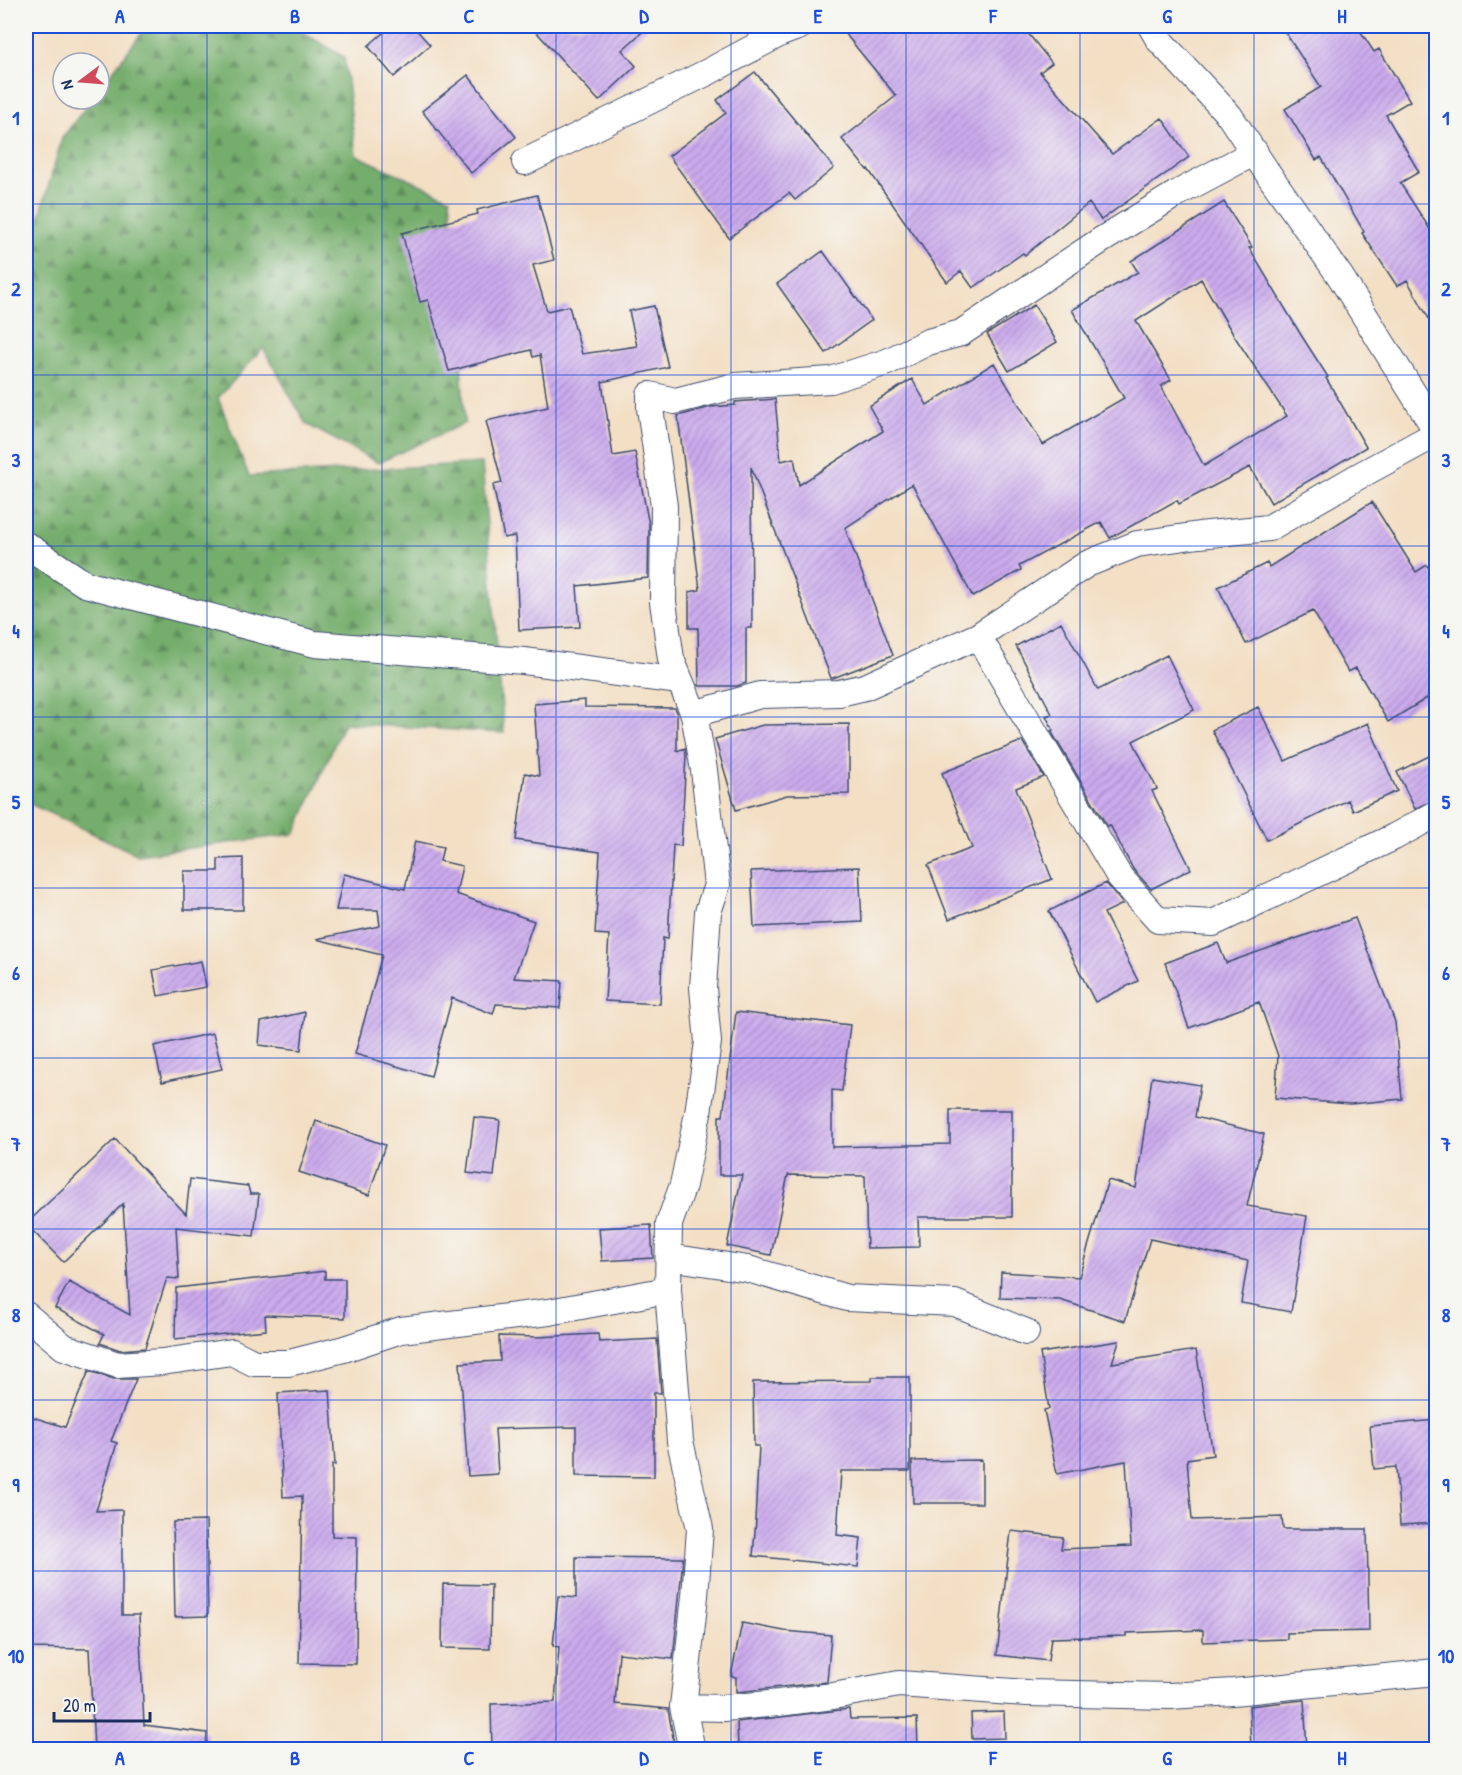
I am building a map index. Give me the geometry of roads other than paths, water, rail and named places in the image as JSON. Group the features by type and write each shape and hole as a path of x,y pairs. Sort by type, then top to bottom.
{"street":[{"path":"525,162 708,72 781,33 800,26"},
{"path":"694,714 760,695 839,693 865,687 978,636 1087,564 1137,544 1269,528 1437,432 1341,276 1229,115 1159,40 1151,26"},
{"path":"692,1749 683,1707 700,1529 680,1442 668,1290 669,1224 685,1174 698,1113 708,1042 703,988 708,912 717,885 704,770 694,714 671,659 663,602 664,506 650,396 675,401 735,386 831,380 887,362 928,342 960,333 1176,194 1255,152"},
{"path":"26,545 85,584 315,644 524,661 680,681"},
{"path":"978,636 1119,876 1158,920 1213,923 1394,837 1437,814"},
{"path":"669,1257 748,1269 847,1298 955,1303 1026,1332"},
{"path":"26,1315 64,1347 118,1365 162,1362 232,1352 254,1363 289,1363 344,1349 401,1330 549,1312 668,1290"},
{"path":"683,1707 724,1708 779,1703 899,1684 1027,1693 1170,1696 1437,1672"}]}
